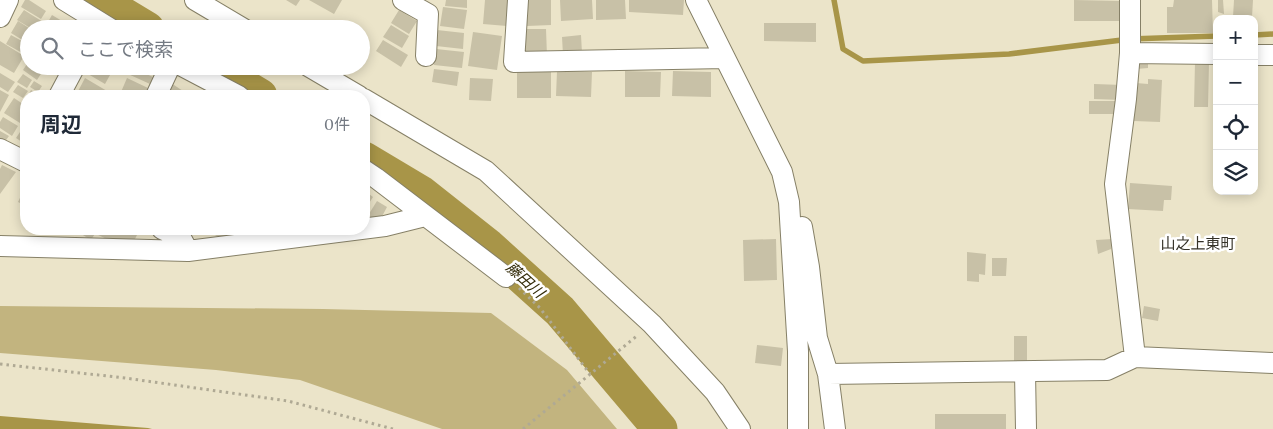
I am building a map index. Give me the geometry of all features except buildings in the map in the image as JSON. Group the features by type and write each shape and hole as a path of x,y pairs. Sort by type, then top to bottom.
{"street":[{"path":"0,17 8,0"},
{"path":"64,0 91,20"},
{"path":"195,0 229,20"},
{"path":"403,0 430,7 426,56"},
{"path":"518,0 514,62 725,58"},
{"path":"696,0 782,172 790,202 798,351 798,429"},
{"path":"1130,0 1130,52 1115,184 1135,357"},
{"path":"1130,52 1213,54"},
{"path":"1258,55 1273,55"},
{"path":"62,90 70,75"},
{"path":"159,90 166,75"},
{"path":"199,75 228,90"},
{"path":"323,75 349,90"},
{"path":"370,103 486,171 652,324 715,392 740,429"},
{"path":"0,149 20,158"},
{"path":"370,174 506,277"},
{"path":"790,202 799,209 809,267 817,338 828,374 835,429"},
{"path":"370,227 385,226 425,216"},
{"path":"0,246 247,235"},
{"path":"828,374 1107,370 1135,357 1273,363"},
{"path":"1024,372 1026,429"}],"path":[{"path":"506,277 540,308 590,374"},
{"path":"523,429 633,340"},
{"path":"0,364 126,378 288,401 393,429"}],"shaded area":[{"path":"0,306 323,309 491,313 567,370 617,429 442,429 300,380 216,370 0,353"},
{"path":"0,416 148,428 152,429 0,429"}],"waterway":[{"name":"藤田川","path":"99,0 132,20"},
{"path":"834,0 843,49 863,61 1009,54 1130,39 1213,36"},
{"path":"1258,35 1273,34"},
{"name":"藤田川","path":"225,75 250,90"},
{"name":"藤田川","path":"370,163 421,193 488,246 560,311 660,429"}],"district":[{"name":"山之上東町","path":"1198,244"}]}
